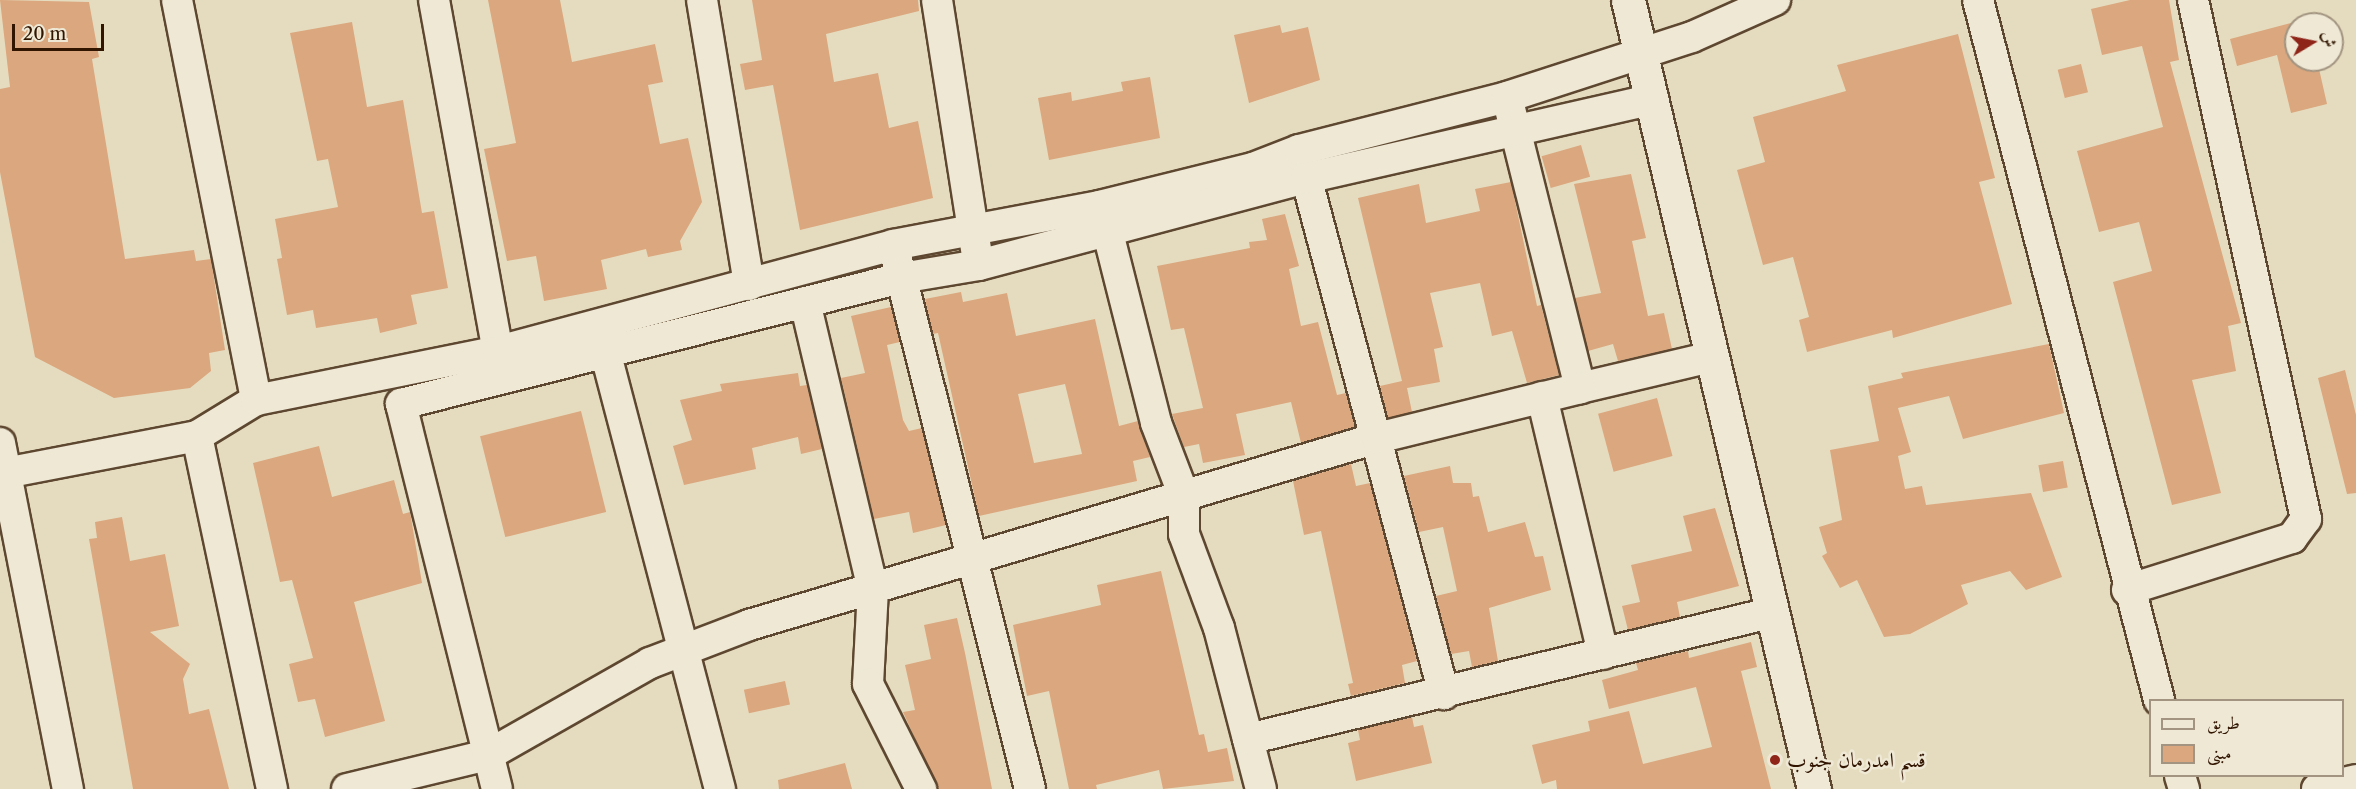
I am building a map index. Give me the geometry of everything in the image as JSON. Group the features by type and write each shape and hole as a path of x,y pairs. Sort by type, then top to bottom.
{"street":[{"path":"177,0 256,400"},
{"path":"434,0 498,351"},
{"path":"702,0 749,285"},
{"path":"937,0 979,265"},
{"path":"1628,0 1643,52 1770,613 1814,789"},
{"path":"3,474 197,436 256,400 498,351 893,245 972,232 1242,170 1299,150 1507,97 1643,52 1775,0"},
{"path":"1978,0 2127,590 2159,699"},
{"path":"2127,590 2292,538 2306,519 2193,0"},
{"path":"1507,97 1580,388"},
{"path":"497,789 400,407 605,351 902,278 979,265 1107,229 1306,178 1514,128 1653,99"},
{"path":"1299,150 1444,694"},
{"path":"1107,229 1156,423 1184,496 1184,534 1219,628 1261,789"},
{"path":"893,245 974,557 1030,789"},
{"path":"805,302 873,589 868,684 921,789"},
{"path":"605,351 720,789"},
{"path":"347,789 488,755 684,648 974,557 1377,438 1711,357"},
{"path":"1542,397 1603,654"},
{"path":"197,436 272,789"},
{"path":"0,443 3,474 68,789"},
{"path":"1248,739 1444,694 1770,613"},
{"path":"2317,789 2356,780"}],"building":[{"path":"0,0 89,2 99,57 92,59 125,259 194,250 196,261 211,259 225,350 209,353 211,371 190,388 114,398 35,357 0,172 0,89 10,87"},
{"path":"488,0 560,0 572,62 655,44 663,82 648,85 660,144 688,138 702,202 680,241 682,250 648,257 646,249 601,260 607,289 544,301 536,256 507,261 484,149 516,143"},
{"path":"752,0 918,0 919,11 826,34 834,82 878,73 889,128 918,121 933,198 800,230 773,85 745,90 740,64 762,60"},
{"path":"2130,0 2169,0 2179,60 2170,62 2241,323 2228,326 2236,371 2192,380 2221,493 2172,505 2113,282 2152,271 2139,222 2099,232 2077,151 2163,127 2142,46 2102,55 2091,9"},
{"path":"352,22 367,107 403,100 422,213 434,211 448,288 411,295 417,324 380,333 377,318 316,328 313,310 287,315 277,259 282,258 275,219 338,207 328,159 317,161 290,33"},
{"path":"1280,25 1282,33 1308,27 1320,80 1249,103 1234,35"},
{"path":"2284,25 2284,72 2320,72 2327,104 2291,113 2277,55 2237,66 2230,39"},
{"path":"1958,34 1995,178 1979,182 2012,304 1893,338 1892,330 1807,352 1799,320 1809,317 1793,257 1763,265 1737,170 1765,162 1753,117 1846,91 1837,65"},
{"path":"2081,64 2088,92 2065,98 2058,70"},
{"path":"1150,77 1160,138 1049,160 1038,98 1071,92 1072,101 1123,91 1121,82"},
{"path":"1581,145 1590,177 1551,188 1542,156"},
{"path":"1631,174 1646,238 1632,241 1648,316 1664,313 1672,349 1618,361 1613,344 1588,351 1575,298 1601,293 1574,184"},
{"path":"1511,182 1537,306 1541,305 1559,375 1527,383 1512,331 1492,336 1480,283 1430,293 1443,347 1434,349 1440,382 1407,388 1412,412 1388,418 1380,386 1402,381 1358,198 1419,184 1426,223 1480,211 1475,189"},
{"path":"1285,214 1299,266 1289,269 1301,326 1318,322 1337,395 1346,393 1355,427 1301,443 1291,402 1236,414 1245,455 1203,463 1199,444 1184,447 1172,414 1203,408 1184,328 1171,330 1157,266 1250,248 1249,242 1267,240 1262,219"},
{"path":"961,292 963,302 1007,293 1016,336 1095,319 1119,426 1138,421 1150,457 1133,461 1137,481 979,516 938,333 933,334 925,299","holes":["1065,384 1082,454 1034,463 1018,394"]},
{"path":"891,307 900,342 887,345 903,420 909,431 922,428 946,525 913,533 909,512 874,519 841,378 865,373 851,316"},
{"path":"2049,344 2064,413 1963,439 1949,396 1898,408 1911,452 1898,456 1905,489 1922,486 1926,505 2031,493 2062,577 2026,590 2010,571 1961,585 1968,604 1910,634 1884,637 1857,580 1840,588 1822,556 1827,553 1819,527 1842,520 1830,450 1879,441 1868,386 1903,378 1901,373"},
{"path":"2345,370 2356,415 2356,493 2347,494 2318,378"},
{"path":"798,373 800,386 807,385 822,449 801,454 798,437 752,448 756,469 684,485 673,446 692,440 680,400 722,391 720,384"},
{"path":"1657,398 1673,456 1614,472 1598,414"},
{"path":"581,411 606,512 505,537 480,436"},
{"path":"319,446 332,497 394,480 403,514 410,512 422,583 354,602 385,721 325,737 315,699 298,702 289,664 313,658 292,580 280,582 253,463"},
{"path":"2063,461 2068,488 2043,492 2038,465"},
{"path":"1351,464 1356,486 1370,483 1417,661 1402,665 1405,683 1351,696 1348,684 1353,683 1321,531 1304,535 1293,481"},
{"path":"1450,466 1453,483 1471,483 1473,497 1479,496 1488,532 1525,522 1535,557 1543,556 1551,590 1489,608 1498,661 1472,667 1469,651 1451,654 1436,596 1457,591 1443,527 1419,532 1404,476"},
{"path":"1715,508 1739,586 1677,602 1680,617 1628,630 1622,606 1640,602 1631,565 1692,551 1683,516"},
{"path":"122,517 130,561 165,554 179,626 150,632 190,664 183,679 189,714 209,709 229,789 133,789 89,539 97,538 95,522"},
{"path":"1161,571 1199,735 1204,734 1208,752 1227,748 1234,781 1163,789 1159,770 1096,785 1097,789 1069,789 1049,691 1027,696 1013,625 1101,605 1097,585"},
{"path":"957,618 992,789 938,789 903,712 915,710 905,665 931,659 924,625"},
{"path":"1751,642 1757,667 1741,671 1771,789 1557,789 1556,780 1542,784 1532,745 1590,731 1588,721 1629,711 1643,764 1712,747 1696,687 1609,709 1602,680 1638,670 1636,663 1688,651 1689,658"},
{"path":"785,681 790,704 749,713 744,690"},
{"path":"1412,717 1414,727 1423,725 1432,763 1356,781 1348,743 1360,740 1358,730"},
{"path":"845,763 852,789 779,789 778,780"}],"place":[{"name":"قسم امدرمان جنوب","path":"1775,760"}]}
